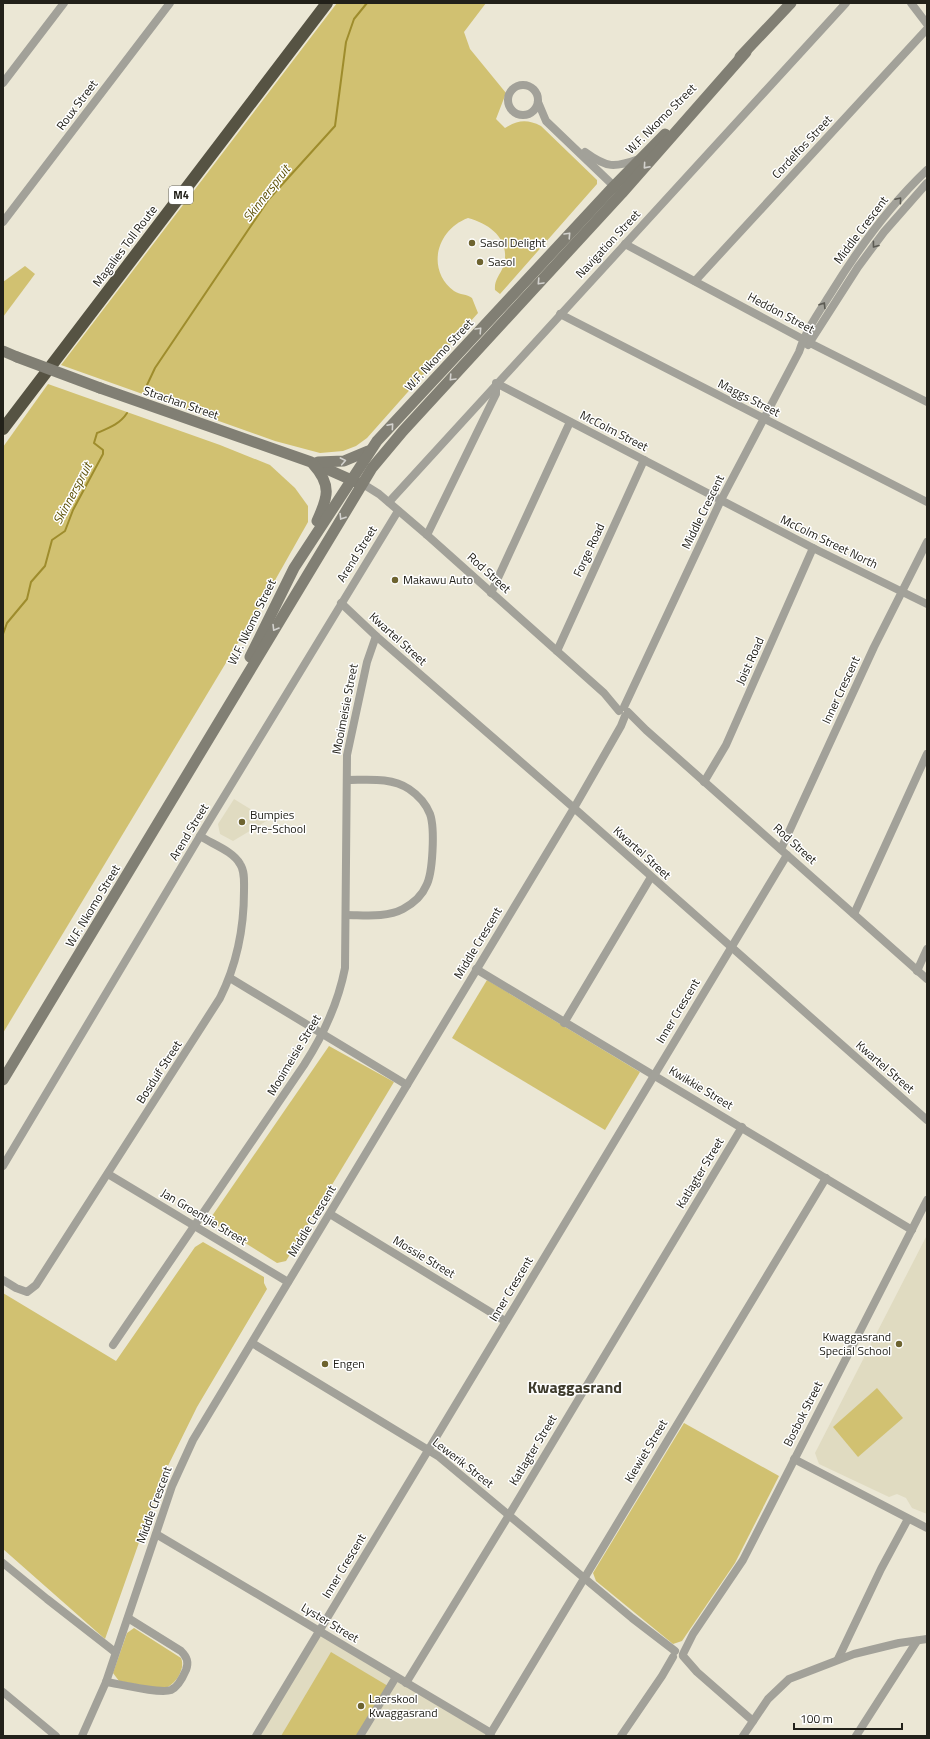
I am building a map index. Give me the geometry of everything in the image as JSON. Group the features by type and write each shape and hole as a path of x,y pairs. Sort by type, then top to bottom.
{"highway":[{"name":"Magalies Toll Route","path":"3,416 317,3"},
{"name":"Magalies Toll Route","path":"3,429 327,3"}],"main road":[{"name":"W.F. Nkomo Street","path":"3,1080 363,484 388,448 618,190 791,3"},
{"name":"W.F. Nkomo Street","path":"217,724 294,568 350,479 372,448 394,422 618,190 641,158 746,52"},
{"name":"Strachan Street","path":"3,351 100,388 311,462 350,479"},
{"path":"311,462 344,461 363,454 372,448"},
{"path":"294,568 326,502 327,496 323,476 311,462"},
{"name":"Rod Street","path":"350,479 363,484"}],"street":[{"path":"3,83 64,3"},
{"name":"Roux Street","path":"3,222 170,3"},
{"name":"Navigation Street","path":"388,502 846,3"},
{"path":"911,3 927,24"},
{"name":"Cordelfos Street","path":"695,281 927,29"},
{"path":"538,102 534,111 528,114 520,115 511,109 509,99 513,90 521,86 530,87 537,93 538,102 546,121 618,190"},
{"path":"528,114 546,121"},
{"path":"557,132 604,164 623,164 641,158"},
{"name":"Middle Crescent","path":"807,341 853,258 902,196 927,170"},
{"name":"Middle Crescent","path":"82,1736 106,1682 172,1486 182,1463 288,1282 574,808 612,741 624,711 721,500 799,352 822,324 858,267 884,232 927,183"},
{"name":"Heddon Street","path":"625,244 807,341 927,402"},
{"name":"Maggs Street","path":"560,314 927,502"},
{"path":"822,324 822,348"},
{"path":"427,535 496,394 496,383"},
{"name":"McColm Street","path":"496,383 721,500"},
{"path":"491,593 570,422"},
{"name":"Forge Road","path":"557,651 644,460"},
{"name":"Rod Street","path":"363,484 388,502 427,535 927,980"},
{"name":"McColm Street North","path":"721,500 813,548 927,604"},
{"name":"Arend Street","path":"3,1166 200,836 398,511"},
{"name":"Inner Crescent","path":"256,1736 731,947 784,852 874,647 927,542"},
{"name":"Joist Road","path":"704,782 726,745 813,548"},
{"name":"Kwartel Street","path":"341,603 376,636 574,808 927,1120"},
{"name":"Mooimeisie Street","path":"113,1344 196,1226 323,1035 338,998 345,968 347,780 349,743 367,662 376,636"},
{"path":"854,914 927,754"},
{"path":"346,915 393,914 402,910 417,899 426,888 430,877 432,824 430,814 425,805 413,792 404,786 387,781 347,780"},
{"name":"Bosduif Street","path":"3,1280 22,1291 27,1292 36,1286 220,998 230,978 240,941 244,913 243,871 240,863 234,857 200,836"},
{"path":"564,1023 651,877"},
{"path":"917,971 927,949"},
{"name":"Kwikkie Street","path":"476,970 742,1127 912,1230"},
{"path":"230,978 407,1085"},
{"name":"Katlagter Street","path":"406,1683 509,1515 742,1127"},
{"name":"Jan Groentjie Street","path":"108,1174 288,1282"},
{"name":"Kiewiet Street","path":"490,1734 826,1178"},
{"name":"Bosbok Street","path":"621,1736 743,1560 927,1200"},
{"name":"Mossie Street","path":"330,1214 505,1321"},
{"name":"Lewerik Street","path":"252,1343 428,1449 678,1655 753,1721"},
{"path":"794,1458 927,1528"},
{"path":"838,1659 881,1569 908,1519"},
{"name":"Lyster Street","path":"156,1534 320,1630 490,1734"},
{"path":"3,1562 47,1599 115,1652"},
{"path":"106,1682 162,1691 171,1690 181,1679 188,1665 187,1658 181,1651 128,1618"},
{"path":"744,1736 772,1693 789,1678 838,1659 878,1648 927,1639"},
{"path":"856,1736 918,1640"},
{"path":"360,1736 396,1677"},
{"path":"3,1692 56,1736"}],"shaded area":[{"path":"337,3 486,3 464,32 470,49 506,93 496,119 505,128 514,123 523,121 541,126 597,180 597,184 500,294 495,290 495,286 496,280 503,267 505,249 498,235 492,229 468,218 457,224 448,232 438,251 440,272 445,282 454,291 472,298 478,313 367,438 356,446 343,451 320,453 275,441 61,365"},
{"path":"25,266 35,274 3,317 3,282"},
{"path":"48,384 220,445 270,465 295,488 308,506 308,522 265,598 3,1033 3,447"},
{"name":"Bumpies Pre-School","path":"234,799 268,820 233,841 220,834 218,824"},
{"path":"487,980 640,1072 605,1130 452,1038"},
{"path":"329,1046 394,1082 286,1261 277,1263 215,1224 212,1216"},
{"name":"Kwaggasrand Special School","path":"927,1235 927,1514 912,1508 906,1498 897,1494 889,1497 819,1464 815,1453"},
{"path":"203,1242 264,1277 264,1283 267,1289 197,1407 161,1480 105,1639 3,1549 3,1293 116,1361 195,1247"},
{"path":"877,1388 903,1418 858,1457 833,1427"},
{"path":"684,1423 779,1476 735,1563 682,1641 673,1644 596,1581 593,1573"},
{"path":"134,1628 181,1658 182,1668 178,1677 166,1688 162,1689 119,1681 113,1673 127,1633"},
{"name":"Laerskool Kwaggasrand","path":"319,1628 406,1681 488,1736 255,1736"},
{"path":"331,1652 388,1686 358,1736 281,1736"}],"waterway":[{"name":"Skinnerspruit","path":"147,385 155,368 269,199 335,126 346,42 354,19 367,3"},
{"name":"Skinnerspruit","path":"3,634 7,623 27,599 31,582 45,566 52,540 65,531 73,510 103,454 103,450 94,443 97,433 118,423 127,413"}],"place":[{"name":"Sasol Delight","path":"472,243"},
{"name":"Sasol","path":"480,262"},
{"name":"Makawu Auto","path":"395,580"},
{"name":"Bumpies Pre-School","path":"242,822"},
{"name":"Kwaggasrand Special School","path":"899,1344"},
{"name":"Engen","path":"325,1364"},
{"name":"Laerskool Kwaggasrand","path":"361,1706"}],"district":[{"name":"Kwaggasrand","path":"575,1387"}]}
